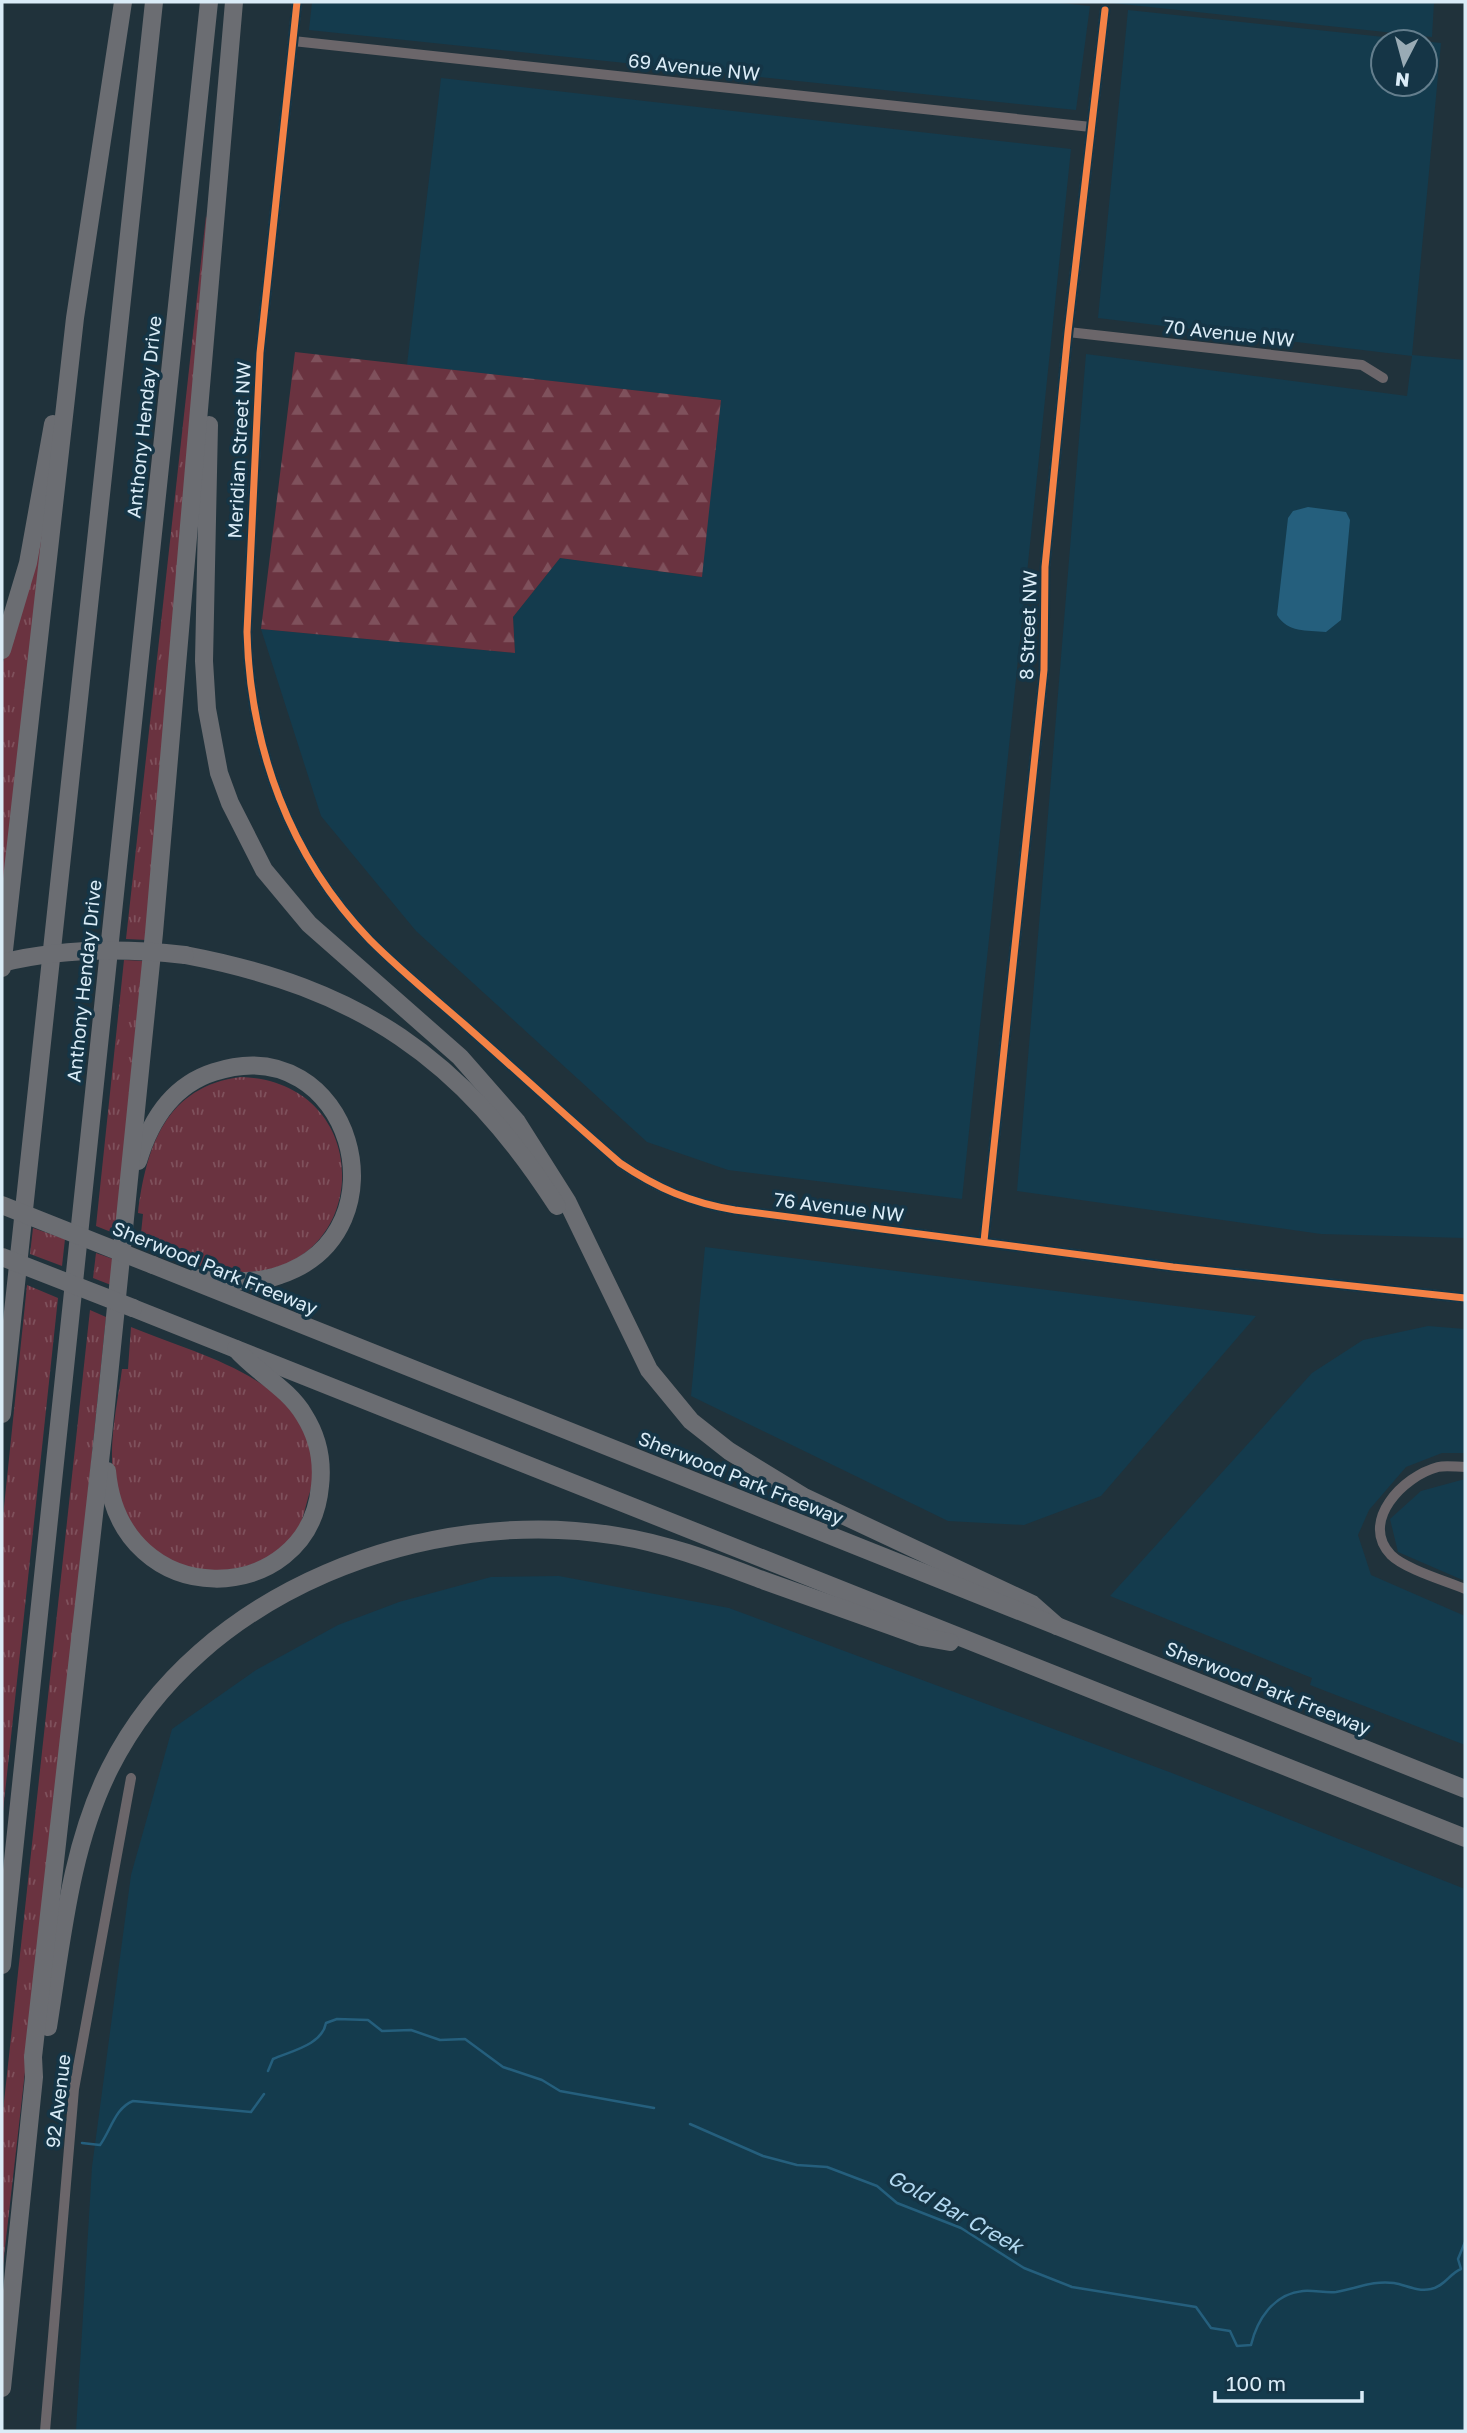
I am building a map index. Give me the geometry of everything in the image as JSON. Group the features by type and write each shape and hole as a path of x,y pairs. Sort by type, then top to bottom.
{"highway":[{"path":"122,2 75,318 2,965 35,956 100,950 185,954 273,975 333,999 390,1030 449,1074 484,1107 518,1148 568,1223 618,1308"},
{"name":"Anthony Henday Drive","path":"2,1414 154,2"},
{"name":"Anthony Henday Drive","path":"2,1965 209,2"},
{"path":"2,2388 34,2077 33,2057 103,1435 128,1183 208,324 234,2"},
{"path":"2,650 28,563 75,318"},
{"path":"208,324 211,369 204,682 212,742 230,803 264,870 309,924 460,1057 517,1122 567,1201 649,1370 668,1396 691,1420 729,1451 804,1497 1032,1604 1057,1626"},
{"path":"128,1183 148,1133 165,1105 184,1087 207,1074 240,1066 284,1072 312,1087 336,1113 347,1133 351,1151 351,1190 338,1228 315,1255 282,1275 262,1280 180,1277"},
{"name":"Sherwood Park Freeway","path":"2,1205 1465,1789"},
{"path":"2,1257 234,1346 438,1431 691,1528 983,1648 1465,1838"},
{"path":"103,1435 108,1488 114,1506 121,1523 148,1556 186,1576 209,1580 248,1573 280,1557 295,1543 314,1512 321,1475 318,1445 294,1401 254,1370 234,1346"},
{"path":"34,2077 43,2056 81,1843 109,1768 124,1742 168,1685 225,1634 301,1586 345,1566 420,1543 486,1532 564,1529 619,1536 679,1550 922,1637 983,1648"}],"street":[{"name":"Meridian Street NW","path":"297,2 260,353 247,648 252,705 263,754 292,828 326,886"},
{"name":"8 Street NW","path":"984,1241 1044,670 1045,566 1068,332 1105,10"},
{"name":"69 Avenue NW","path":"293,41 1091,127"},
{"name":"70 Avenue NW","path":"1068,332 1362,365 1383,378"},
{"name":"76 Avenue NW","path":"326,886 390,959 620,1163 653,1185 709,1206 1173,1267 1465,1298"},
{"path":"1465,1467 1438,1467 1407,1484 1380,1517 1381,1543 1392,1557 1465,1589"},
{"name":"92 Avenue","path":"45,2431 74,2089 131,1778"}],"shaded area":[{"path":"312,2 1050,2 1090,6 1076,110 309,30"},
{"path":"1103,2 1434,2 1433,28 1369,28 1369,30"},
{"path":"1128,10 1369,35 1369,98 1436,98 1412,355 1465,360 1465,1238 1321,1234 1017,1191 1086,354 1407,396 1412,356 1098,318"},
{"path":"441,78 1071,149 962,1199 728,1170 647,1142 416,931 321,816 261,629 515,653 513,617 560,558 701,577 721,400 407,365"},
{"path":"1308,507 1346,512 1350,520 1341,620 1326,632 1292,628 1277,615 1288,518 1293,511"},
{"path":"705,1247 1256,1316 1101,1496 1024,1525 948,1521 691,1396"},
{"path":"1428,1326 1465,1329 1465,1453 1442,1453 1406,1467 1369,1510 1358,1535 1371,1575 1465,1616 1465,1745 1310,1685 1312,1678 1110,1596 1312,1373 1363,1340"},
{"path":"1465,1479 1465,1581 1398,1552 1390,1519 1421,1491"},
{"path":"559,1576 729,1608 1172,1773 1465,1889 1465,2431 76,2431 92,2167 131,1875 172,1729 256,1670 338,1625 399,1602 491,1577"}],"green space":[{"path":"206,216 208,223 147,940 126,939"},
{"path":"295,352 721,400 702,577 560,558 513,617 515,653 261,629"},
{"path":"47,498 2,898 2,666"},
{"path":"124,960 145,961 116,1234 96,1226"},
{"path":"241,1077 287,1087 318,1110 337,1142 342,1179 335,1214 314,1245 282,1266 237,1272 199,1266 140,1243 143,1214 138,1213 147,1165 164,1124 194,1093 215,1083"},
{"path":"33,1228 65,1239 62,1266 30,1254"},
{"path":"96,1253 113,1259 111,1285 93,1278"},
{"path":"27,1285 58,1298 2,1821 2,1526"},
{"path":"90,1310 106,1317 64,1729 2,2274 3,2111"},
{"path":"131,1327 236,1369 274,1393 297,1417 310,1448 312,1481 299,1527 287,1543 271,1556 232,1569 211,1571 191,1568 154,1553 130,1525 116,1490 112,1445 122,1369 128,1369"}],"waterway":[{"name":"Gold Bar Creek","path":"268,2071 273,2059 297,2050 319,2037 326,2023 337,2019 368,2020 382,2031 411,2030 440,2040 465,2039 503,2067 542,2080 560,2091 654,2108"},
{"name":"Gold Bar Creek","path":"82,2143 100,2145 118,2114 133,2101 251,2112 264,2094"},
{"name":"Gold Bar Creek","path":"690,2124 763,2156 797,2165 827,2167 877,2186 897,2203 961,2228 1024,2268 1072,2287 1196,2307 1211,2328 1230,2331 1237,2346 1251,2345 1257,2326 1268,2310 1292,2293 1336,2292 1386,2282 1421,2290 1436,2287 1461,2269 1458,2259 1465,2242"}],"cycle path":[{"path":"297,2 260,353 247,632 250,675 266,758 279,798 296,836 317,873 370,940 620,1163 647,1180 689,1199 735,1210 1173,1267 1465,1298"},
{"path":"984,1241 1044,670 1045,567 1068,332 1105,10"}]}
